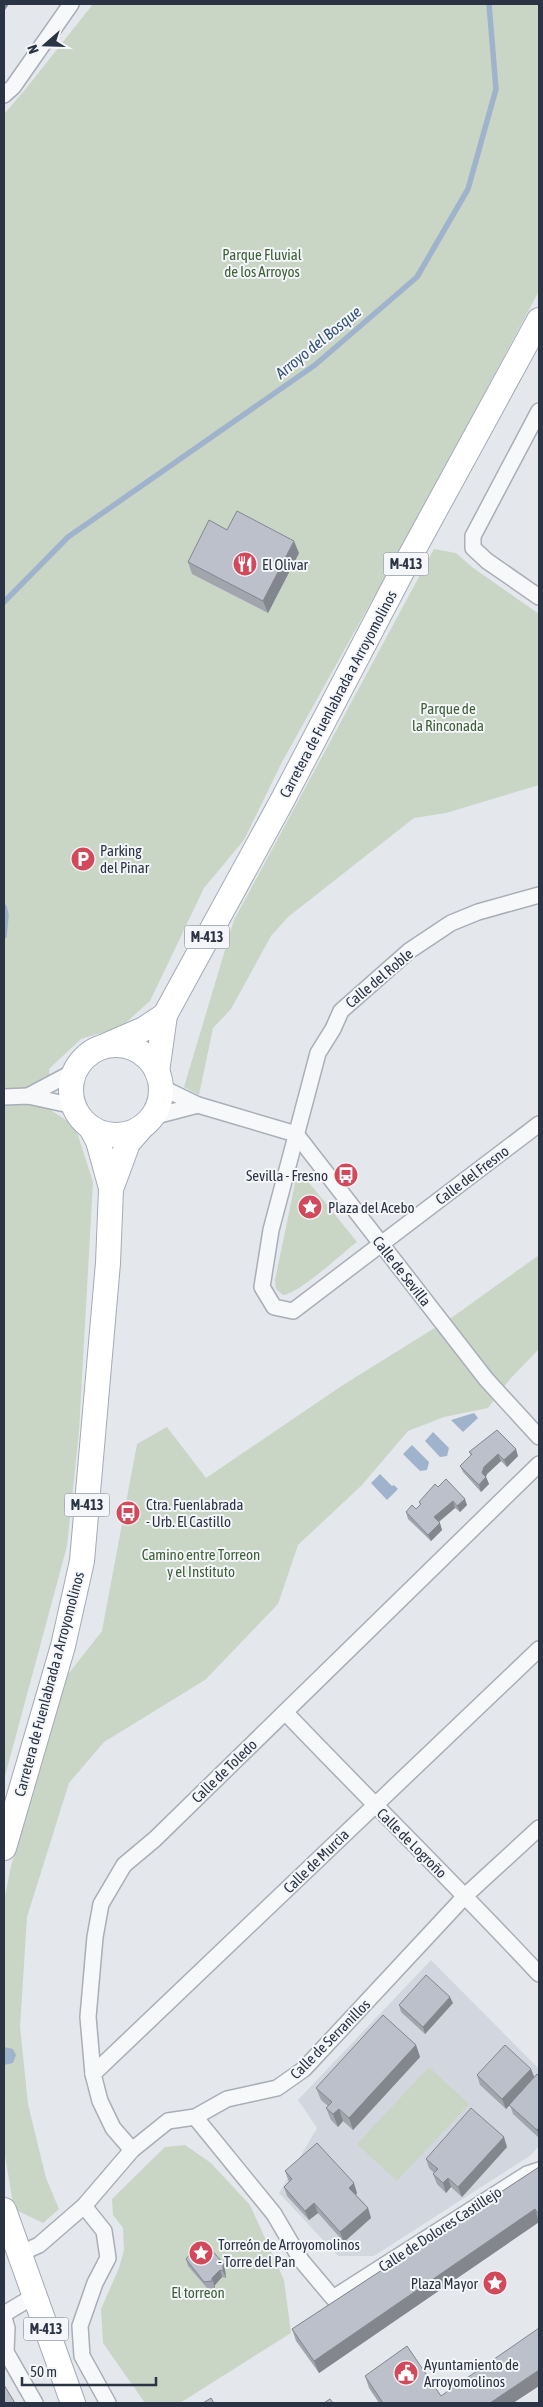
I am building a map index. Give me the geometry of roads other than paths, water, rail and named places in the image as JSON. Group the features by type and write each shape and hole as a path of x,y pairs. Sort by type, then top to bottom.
{"main road":[{"name":"Carretera de Fuenlabrada a Arroyomolinos","path":"159,1079 165,1015 282,801 408,560 539,320"},
{"name":"Carretera de Fuenlabrada a Arroyomolinos","path":"97,1049 144,1029 165,1015"},
{"path":"97,1049 118,1046 138,1051 149,1060 159,1079"},
{"name":"M-413","path":"75,1071 81,1062 97,1049"},
{"path":"74,1106 71,1094 75,1071"},
{"name":"M-413","path":"146,1123 157,1108 159,1079"},
{"name":"M-413","path":"74,1106 78,1114 91,1128"},
{"name":"Carretera de Fuenlabrada a Arroyomolinos","path":"111,1189 128,1143 146,1123"},
{"path":"91,1128 103,1133 116,1135 146,1123"},
{"name":"Carretera de Fuenlabrada a Arroyomolinos","path":"4,1848 62,1646 82,1562 108,1263 111,1189 98,1141 91,1128"},
{"name":"M-413","path":"4,2210 73,2403"}],"street":[{"path":"4,95 13,87 71,4"},
{"path":"539,411 473,536 473,548 486,561 539,597"},
{"name":"Calle del Roble","path":"296,1134 318,1052 333,1030 341,1011 409,951 451,923 482,910 539,895"},
{"path":"28,1096 75,1071"},
{"path":"159,1079 198,1105 296,1134 271,1230 262,1287 274,1307 293,1311 380,1244"},
{"path":"4,1097 28,1096 74,1106"},
{"path":"146,1123 198,1105"},
{"name":"Calle del Fresno","path":"380,1244 539,1124"},
{"name":"Calle de Sevilla","path":"296,1134 486,1379 539,1437"},
{"name":"Calle de Toledo","path":"132,2150 113,2128 100,2100 94,2074 88,2017 95,1938 101,1904 124,1866 155,1839 539,1464"},
{"name":"Calle de Murcia","path":"94,2074 539,1648"},
{"name":"Calle de Logroño","path":"285,1712 374,1806 466,1895 539,1974"},
{"name":"Calle de Serranillos","path":"19,2254 39,2245 84,2206 132,2150 168,2122 195,2117 228,2100 277,2088 304,2069 466,1895 539,1828"},
{"name":"Calle de Dolores Castillejo","path":"195,2117 274,2214 301,2260 332,2298 527,2174 539,2170"},
{"path":"84,2206 104,2231 108,2258 95,2283 80,2326 82,2356 108,2403"},
{"path":"34,2296 4,2316 7,2328 5,2353 35,2403"}],"water":[{"path":"474,1413 478,1418 463,1432 451,1420"},
{"path":"433,1432 449,1448 447,1456 440,1457 425,1441"},
{"path":"412,1445 429,1462 427,1470 420,1471 403,1454"},
{"path":"380,1474 392,1486 394,1485 398,1489 387,1500 371,1483"},
{"path":"4,2047 13,2049 16,2055 13,2063 4,2065"}],"waterway":[{"name":"Arroyo del Bosque","path":"4,602 68,537 315,365 417,277 468,189 496,89 489,4"},
{"name":"Arroyo del Bosque","path":"4,907 6,915 4,936"}],"place":[{"name":"El Olivar","path":"245,564"},
{"name":"Parking del Pinar","path":"83,859"},
{"name":"Sevilla - Fresno","path":"346,1175"},
{"name":"Plaza del Acebo","path":"310,1207"},
{"name":"Ctra. Fuenlabrada - Urb. El Castillo","path":"128,1513"},
{"name":"Torreón de Arroyomolinos - Torre del Pan","path":"201,2253"},
{"name":"Plaza Mayor","path":"495,2283"},
{"name":"Ayuntamiento de Arroyomolinos","path":"406,2373"}],"park label":[{"name":"Parque Fluvial de los Arroyos","path":"262,262"},
{"name":"Parque de la Rinconada","path":"448,716"},
{"name":"Camino entre Torreon y el Instituto","path":"201,1562"},
{"name":"El torreon","path":"198,2292"}]}
